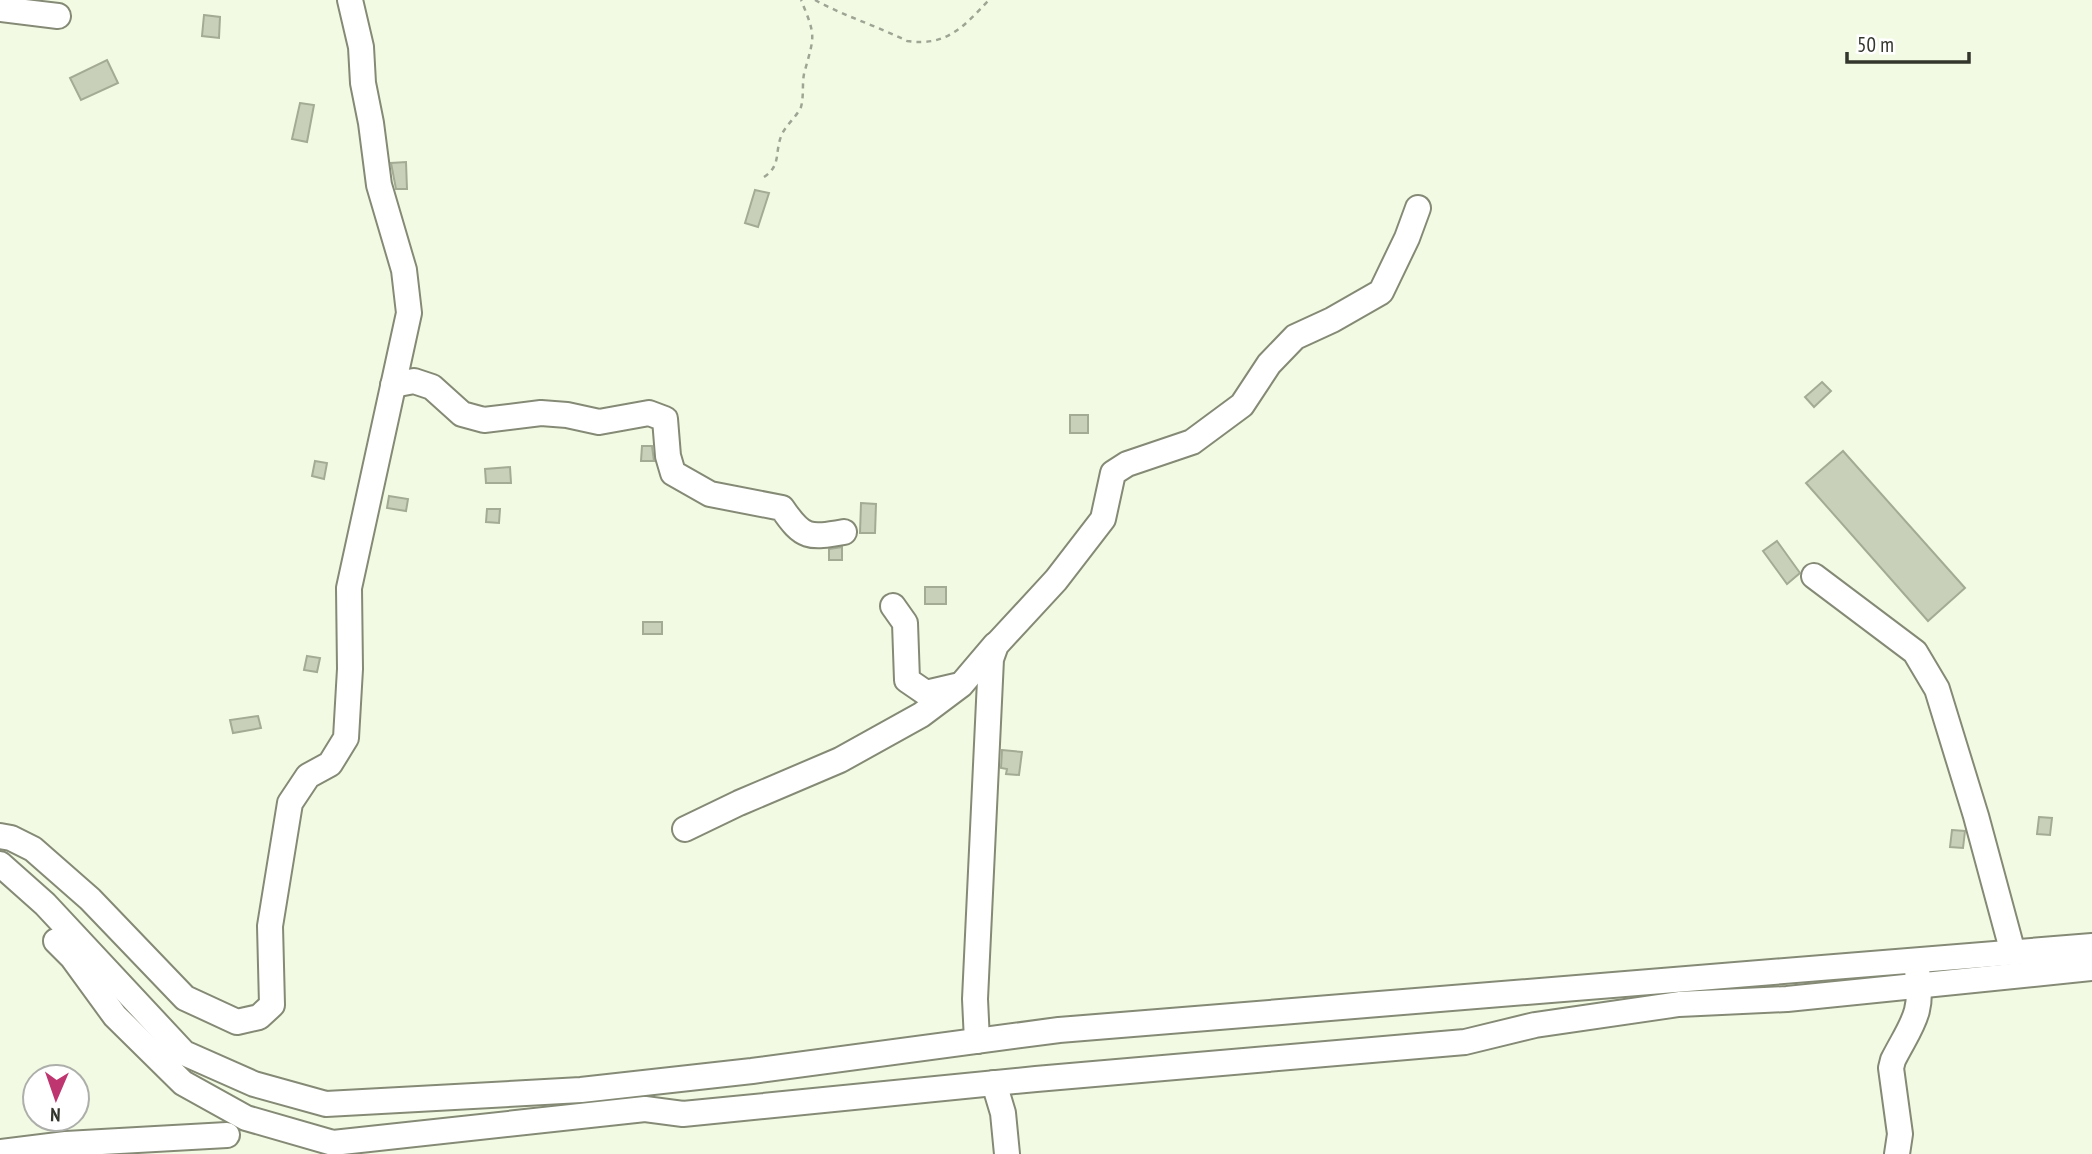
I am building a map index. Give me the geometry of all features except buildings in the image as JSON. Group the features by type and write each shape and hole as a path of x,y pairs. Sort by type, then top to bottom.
{"street":[{"path":"0,836 11,838 33,849 90,899 185,998 237,1022 259,1017 272,1005 270,926 290,803 308,776 330,764 346,738 350,669 349,588 409,313 404,270 379,185 363,83 361,47 350,0"},
{"path":"0,9 58,16"},
{"path":"685,829 840,760 921,715 961,685 1056,580 1103,519 1113,472 1127,464 1192,442 1242,405 1269,364 1295,337 1381,292 1418,208"},
{"path":"393,385 414,381 432,387 462,414 484,420 541,413 598,422 649,413 665,419 668,457 673,473 710,494 782,508 795,528 815,537 844,532"},
{"path":"1814,576 1915,652 1937,689 1976,816 2013,953"},
{"path":"893,606 905,623 907,680 926,693 961,685 981,684 990,695"},
{"path":"977,1041 975,999 991,659 996,645"},
{"path":"0,864 53,913 184,1052 254,1084 326,1104 582,1090 752,1071 1059,1030 1917,973 2092,968"},
{"path":"53,913 46,930 72,957 115,1016 232,1134"},
{"path":"0,1152 65,1144 232,1134 246,1118 333,1143 645,1109 683,1114 994,1083 1465,1042 1535,1025 1679,1004 1787,999 2013,953 2092,946"},
{"path":"1897,1154 1900,1134 1891,1068 1920,1007 1917,973"},
{"path":"994,1083 1003,1113 1007,1154"}],"path":[{"path":"764,177 773,172 782,134 800,110 804,74 814,43 812,26 801,0"},
{"path":"815,0 833,10 915,42 944,38 961,29 989,0"}]}
